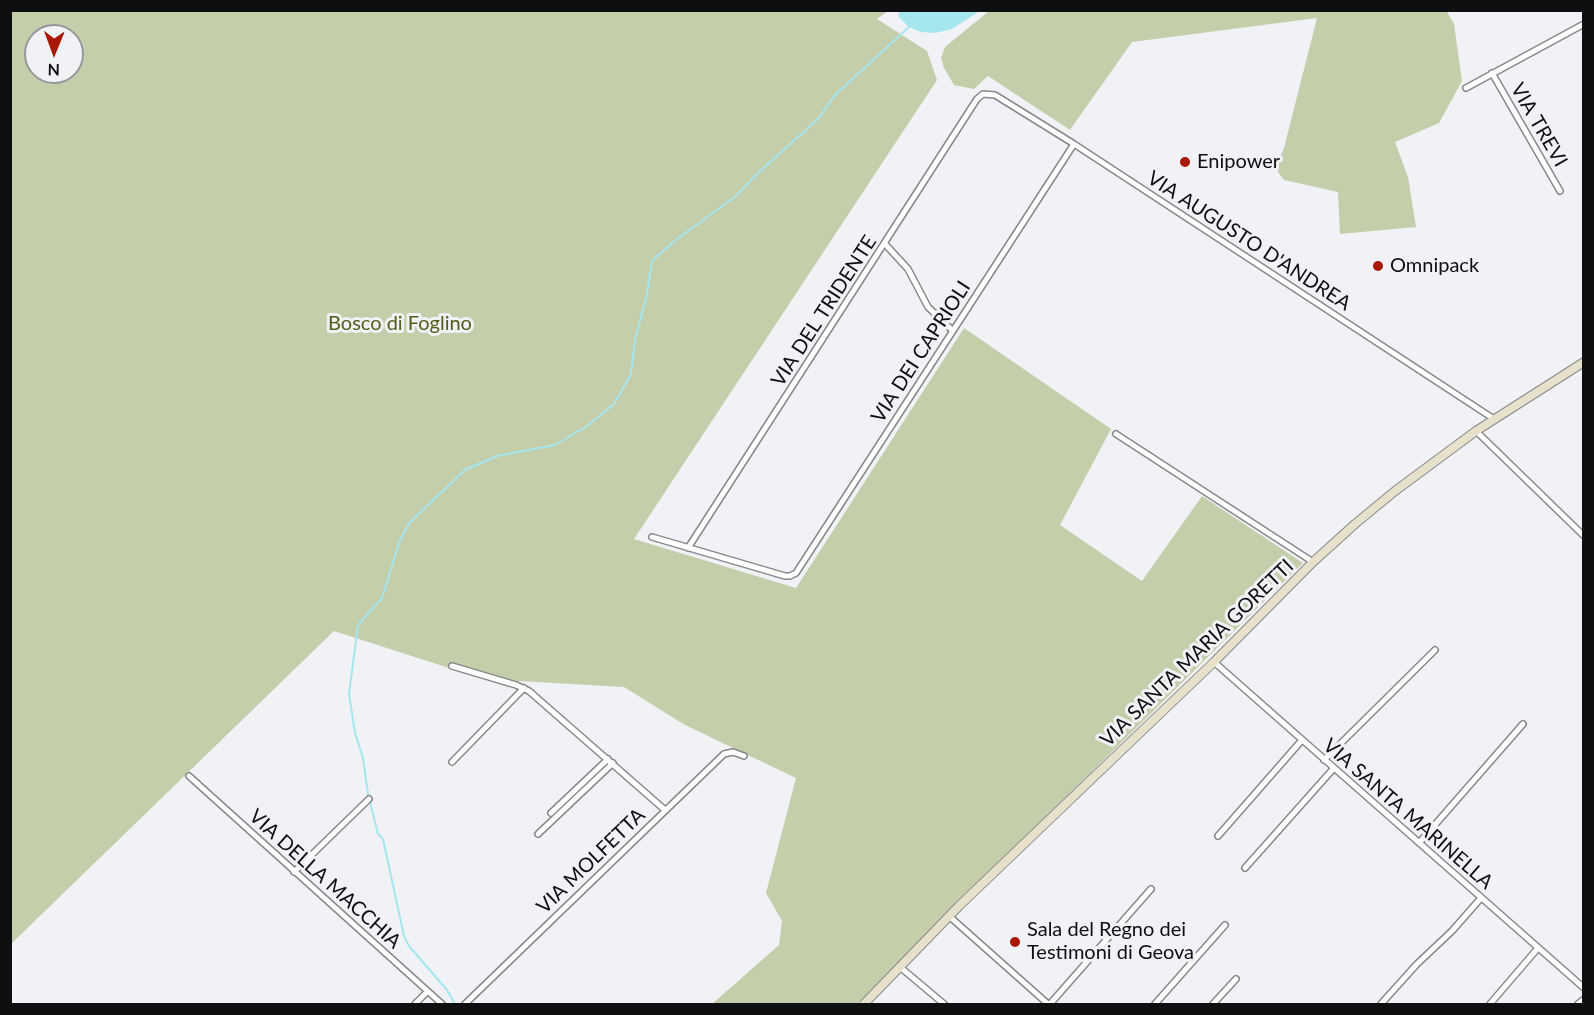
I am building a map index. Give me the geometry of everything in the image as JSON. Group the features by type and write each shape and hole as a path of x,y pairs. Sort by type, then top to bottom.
{"main road":[{"name":"VIA SANTA MARIA GORETTI","path":"864,1005 949,916 1214,662 1313,562 1377,505 1476,431 1584,362"}],"street":[{"name":"VIA TREVI","path":"1466,88 1584,24"},
{"name":"VIA TREVI","path":"1492,73 1560,191"},
{"name":"VIA AUGUSTO D'ANDREA","path":"986,93 996,95 1074,144 1494,419"},
{"name":"VIA DEL TRIDENTE","path":"688,548 977,99 981,94 986,93"},
{"name":"VIA DEI CAPRIOLI","path":"688,548 784,576 792,575 1074,144"},
{"path":"885,244 908,269 931,311 953,331"},
{"path":"1476,431 1583,534"},
{"path":"1116,434 1313,562"},
{"path":"651,537 688,548"},
{"path":"1324,760 1435,650"},
{"name":"VIA SANTA MARINELLA","path":"1214,662 1584,988"},
{"path":"452,666 524,688 665,810"},
{"path":"452,762 524,688"},
{"path":"1419,843 1523,724"},
{"path":"1218,836 1302,740"},
{"name":"VIA MOLFETTA","path":"465,1005 724,754 733,752 744,756"},
{"path":"551,813 610,761"},
{"path":"538,834 610,761"},
{"path":"1245,868 1334,768"},
{"name":"VIA DELLA MACCHIA","path":"189,776 442,1005"},
{"path":"294,872 369,800"},
{"path":"949,916 1049,1005 1151,889"},
{"path":"1381,1005 1417,964 1482,898"},
{"path":"1155,1005 1226,925"},
{"path":"1490,1005 1538,948"},
{"path":"900,966 944,1005"},
{"path":"1213,1005 1236,979"},
{"path":"414,1005 427,992"},
{"path":"1578,1005 1584,999"}],"green space":[{"path":"1446,10 1454,24 1462,81 1439,123 1395,142 1408,177 1416,227 1340,234 1338,192 1284,180 1275,168 1284,148 1317,18 1132,42 1070,130 988,76 974,89 954,85 941,58 945,47 989,11"},
{"name":"Bosco di Foglino","path":"11,11 888,11 877,19 927,51 937,80 634,539 796,588 964,328 1111,429 1060,525 1142,581 1202,496 1303,563 857,1004 712,1004 779,945 782,921 766,893 796,778 685,725 624,687 519,681 508,687 334,631 11,944"}],"water":[{"path":"900,10 980,11 952,29 935,33 921,32 909,27 898,16"}],"waterway":[{"path":"455,1004 447,990 409,946 404,936 383,839 378,834 368,794 363,758 355,733 349,694 358,625 382,598 400,540 410,522 465,470 497,456 555,445 587,426 614,404 631,374 635,340 647,294 652,261 673,242 736,196 818,119 835,95 909,27"}],"place":[{"name":"Enipower","path":"1185,162"},
{"name":"Omnipack","path":"1378,266"},
{"name":"Sala del Regno dei Testimoni di Geova","path":"1015,942"}]}
